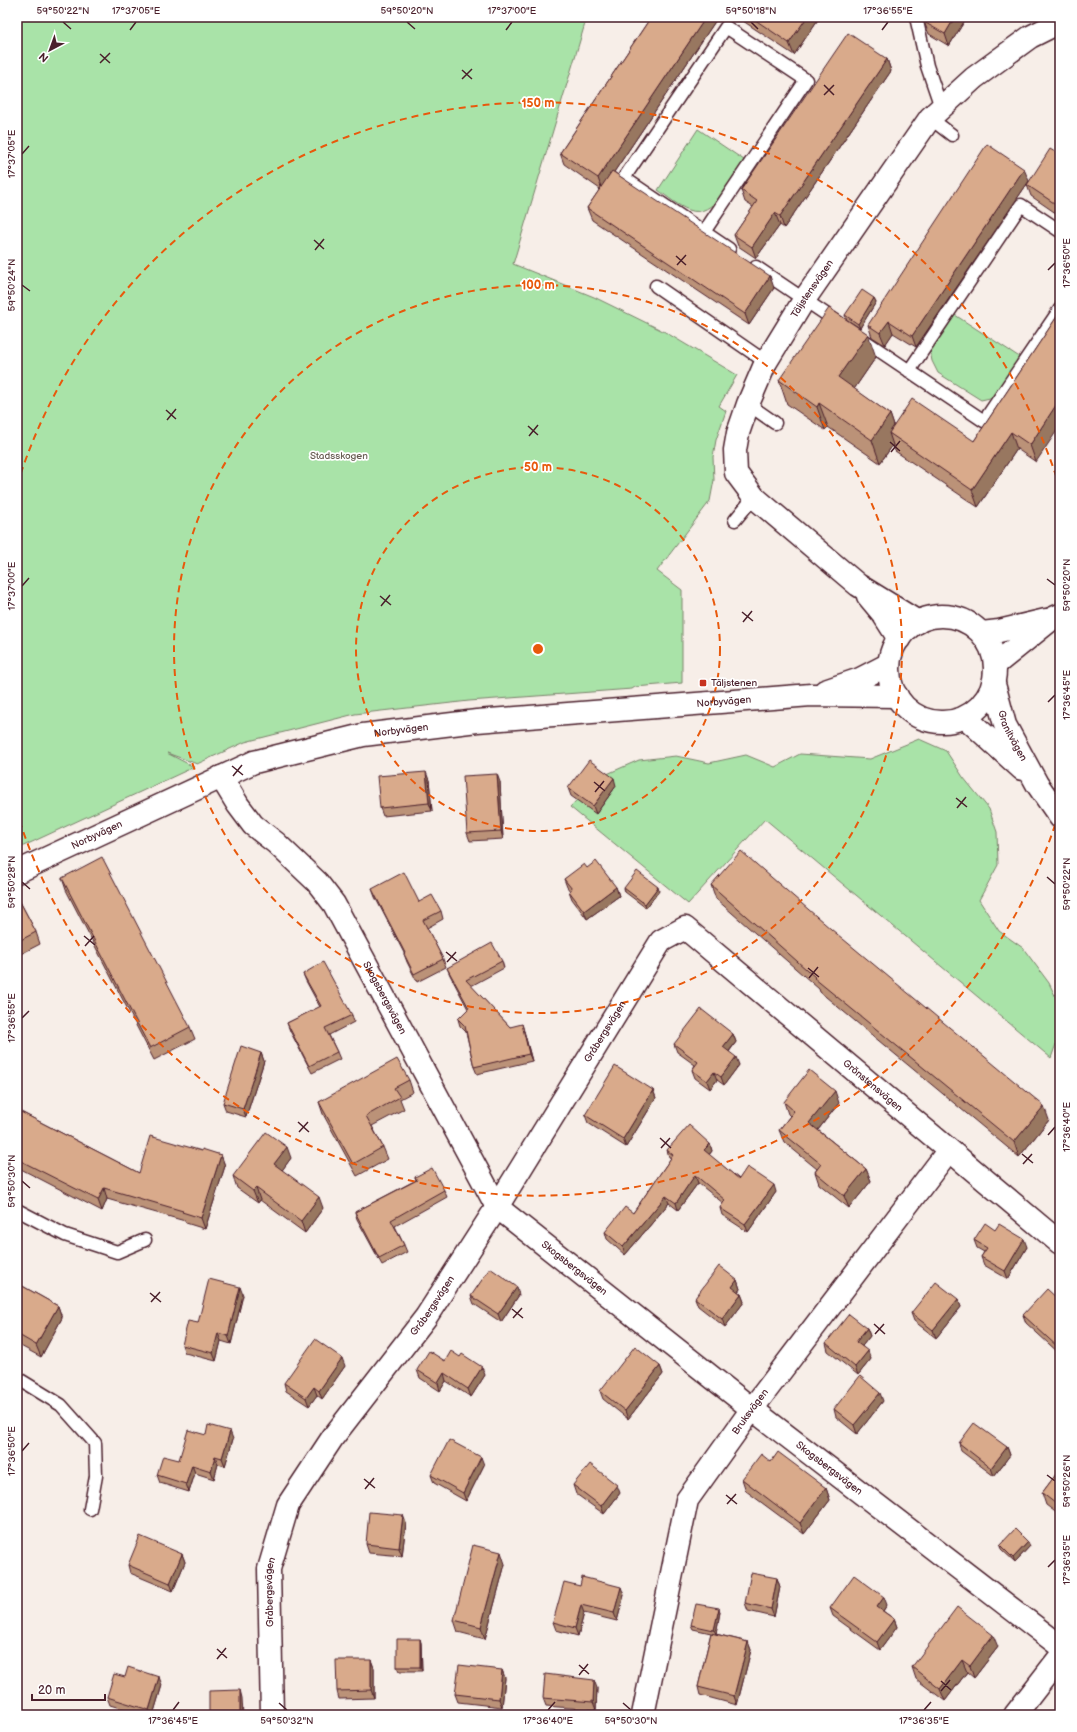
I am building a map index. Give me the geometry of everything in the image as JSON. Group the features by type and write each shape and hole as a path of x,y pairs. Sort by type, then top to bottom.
{"street":[{"name":"Täljstensvägen","path":"918,622 858,585 754,497 736,473 735,450 738,433 748,404 766,362 804,300 936,113 974,78 1030,37 1060,22"},
{"name":"Täljstensvägen","path":"858,585 883,614 899,639"},
{"path":"995,674 992,646 982,633 966,620 946,616 927,618 907,628 893,648 889,664 890,682 901,704 914,715 930,721 948,723 966,718 982,705 995,674 1056,617"},
{"path":"982,633 999,631 1056,617"},
{"name":"Norbyvägen","path":"811,695 860,679 889,664"},
{"name":"Granitvägen","path":"995,674 1005,725 1037,784 1060,817"},
{"name":"Norbyvägen","path":"17,872 254,762 363,735 477,722 811,695 897,696"},
{"name":"Granitvägen","path":"966,718 989,737 1037,784"},
{"name":"Skogsbergsvägen","path":"221,776 238,805 253,825 276,843 317,882 334,904 497,1207 752,1408 1060,1646"},
{"name":"Gråbergsvägen","path":"272,1715 269,1569 288,1505 333,1437 426,1317 497,1207 661,941 686,928"},
{"name":"Grönstensvägen","path":"686,928 1060,1243"},
{"name":"Bruksvägen","path":"643,1715 687,1500 752,1408 949,1150"},
{"path":"1015,1715 1060,1657"}],"lane":[{"path":"916,17 936,113 952,135"},
{"path":"704,232 806,80 726,26 624,178 744,260 984,421 1060,309"},
{"path":"909,371 1021,205 1060,232"},
{"path":"656,286 766,362"},
{"path":"862,339 870,326"},
{"path":"748,404 775,423"},
{"path":"735,520 754,497"},
{"path":"17,1210 65,1235 117,1252 145,1240"},
{"path":"17,1378 61,1405 95,1443 96,1476 90,1509"}],"green space":[{"name":"Stadsskogen","path":"17,17 587,17 513,264 594,297 665,332 737,375 719,406 726,411 716,440 713,457 714,480 710,501 657,571 682,590 682,683 635,687 632,689 469,701 355,714 245,742 197,764 167,753 194,767 17,849"},
{"path":"698,129 744,160 722,195 707,209 698,211 689,210 681,206 658,190"},
{"path":"955,315 1021,358 998,394 990,398 981,400 938,373 932,361 930,351"},
{"path":"919,739 946,751 963,777 989,809 997,832 998,865 979,900 999,931 1023,948 1049,983 1060,1006 1060,1033 1051,1058 765,819 688,904 570,807 598,778 639,760 676,756 709,763 746,755 775,767 800,754 870,759"}],"building":[{"path":"651,17 706,17 598,178 560,153"},
{"path":"751,17 807,17 789,43"},
{"path":"928,17 955,17 945,34 924,22"},
{"path":"848,33 887,59 780,216 775,213 752,247 734,235 757,201 741,190"},
{"path":"987,144 1024,169 912,336 889,321 880,333 868,325"},
{"path":"1050,149 1060,155 1060,207 1027,185"},
{"path":"612,171 770,276 745,314 587,208"},
{"path":"862,290 874,298 858,324 845,315"},
{"path":"829,308 868,334 838,377 890,414 872,440 819,403 817,407 779,380"},
{"path":"1060,312 1060,399 1030,445 1011,432 972,490 889,433 912,399 974,441"},
{"path":"589,760 614,778 593,806 568,788"},
{"path":"426,772 429,803 380,808 377,776"},
{"path":"497,774 501,831 467,833 463,776"},
{"path":"741,851 831,929 1044,1106 1014,1142 814,978 815,977 711,885"},
{"path":"102,857 190,1027 150,1048 62,878"},
{"path":"596,861 616,887 584,911 569,891 572,889 564,879 584,864 587,868"},
{"path":"637,871 658,887 645,904 624,888"},
{"path":"404,872 419,902 432,895 441,911 423,920 443,959 414,974 404,954 405,953 372,889"},
{"path":"17,896 36,932 17,942"},
{"path":"492,943 502,961 466,980 510,1027 522,1024 529,1054 474,1067 465,1026 458,1019 469,1008 447,968"},
{"path":"323,962 352,1015 325,1028 337,1052 309,1066 287,1023 321,1006 303,974"},
{"path":"701,1009 733,1034 723,1047 736,1057 721,1077 714,1072 707,1081 692,1070 698,1062 674,1044"},
{"path":"241,1046 261,1053 243,1109 223,1103"},
{"path":"397,1059 409,1080 394,1088 400,1097 366,1116 383,1147 353,1164 319,1102"},
{"path":"615,1066 653,1090 623,1139 585,1115"},
{"path":"809,1070 835,1091 809,1123 866,1169 844,1196 815,1172 821,1164 779,1130 794,1111 784,1102"},
{"path":"17,1110 139,1173 150,1136 221,1155 201,1218 182,1212 183,1211 104,1188 98,1200 17,1159"},
{"path":"689,1125 710,1144 704,1150 739,1179 747,1167 774,1185 745,1224 720,1208 725,1200 695,1175 676,1203 666,1196 623,1247 605,1232 625,1207 633,1213 673,1155 667,1150"},
{"path":"266,1132 287,1147 274,1164 319,1197 301,1221 256,1188 253,1191 233,1176"},
{"path":"432,1168 444,1190 391,1220 404,1245 379,1258 355,1212 417,1180 415,1177"},
{"path":"985,1223 995,1230 999,1224 1024,1239 1005,1271 981,1257 987,1248 974,1240"},
{"path":"719,1266 737,1280 732,1287 741,1294 722,1319 695,1298"},
{"path":"490,1268 517,1287 498,1314 471,1296"},
{"path":"209,1279 240,1287 228,1336 218,1333 213,1353 182,1345 188,1321 198,1323"},
{"path":"936,1282 958,1299 933,1330 911,1313"},
{"path":"17,1283 58,1306 36,1345 17,1334"},
{"path":"1047,1289 1060,1301 1060,1349 1023,1315"},
{"path":"849,1314 867,1328 856,1342 868,1351 855,1367 826,1343"},
{"path":"315,1339 342,1358 319,1391 314,1387 306,1398 284,1383"},
{"path":"635,1346 660,1366 625,1411 600,1391"},
{"path":"429,1351 445,1361 451,1351 460,1357 462,1354 482,1367 468,1389 444,1373 438,1383 417,1370"},
{"path":"860,1376 880,1393 854,1425 834,1409"},
{"path":"974,1423 1007,1447 991,1468 959,1443"},
{"path":"208,1425 230,1431 222,1458 215,1456 211,1471 192,1465 186,1484 157,1475 163,1456 179,1460 188,1430 206,1435"},
{"path":"449,1440 481,1457 463,1493 431,1475"},
{"path":"778,1452 826,1488 800,1523 742,1479 761,1454 771,1462"},
{"path":"590,1464 617,1485 601,1506 573,1485"},
{"path":"1060,1469 1060,1507 1042,1493"},
{"path":"369,1512 403,1515 399,1548 366,1544"},
{"path":"1015,1529 1028,1542 1013,1558 1000,1545"},
{"path":"140,1536 182,1554 170,1583 128,1565"},
{"path":"473,1545 501,1552 481,1627 454,1620"},
{"path":"751,1573 777,1578 771,1609 745,1603"},
{"path":"854,1575 884,1597 877,1607 894,1619 877,1642 830,1608"},
{"path":"582,1577 621,1587 614,1613 581,1605 575,1628 553,1622 564,1582 580,1586"},
{"path":"696,1604 719,1608 714,1630 691,1625"},
{"path":"957,1607 993,1635 970,1666 962,1660 940,1689 912,1667"},
{"path":"711,1633 748,1642 734,1696 698,1687"},
{"path":"397,1639 420,1639 420,1667 397,1667"},
{"path":"336,1660 371,1660 371,1690 337,1691"},
{"path":"459,1665 502,1670 499,1699 455,1694"},
{"path":"128,1667 159,1677 149,1710 107,1697 114,1674 125,1677"},
{"path":"545,1674 594,1680 593,1702 543,1698"},
{"path":"240,1690 240,1715 209,1715 209,1691"}],"place":[{"name":"Täljstenen","path":"703,683"}]}
